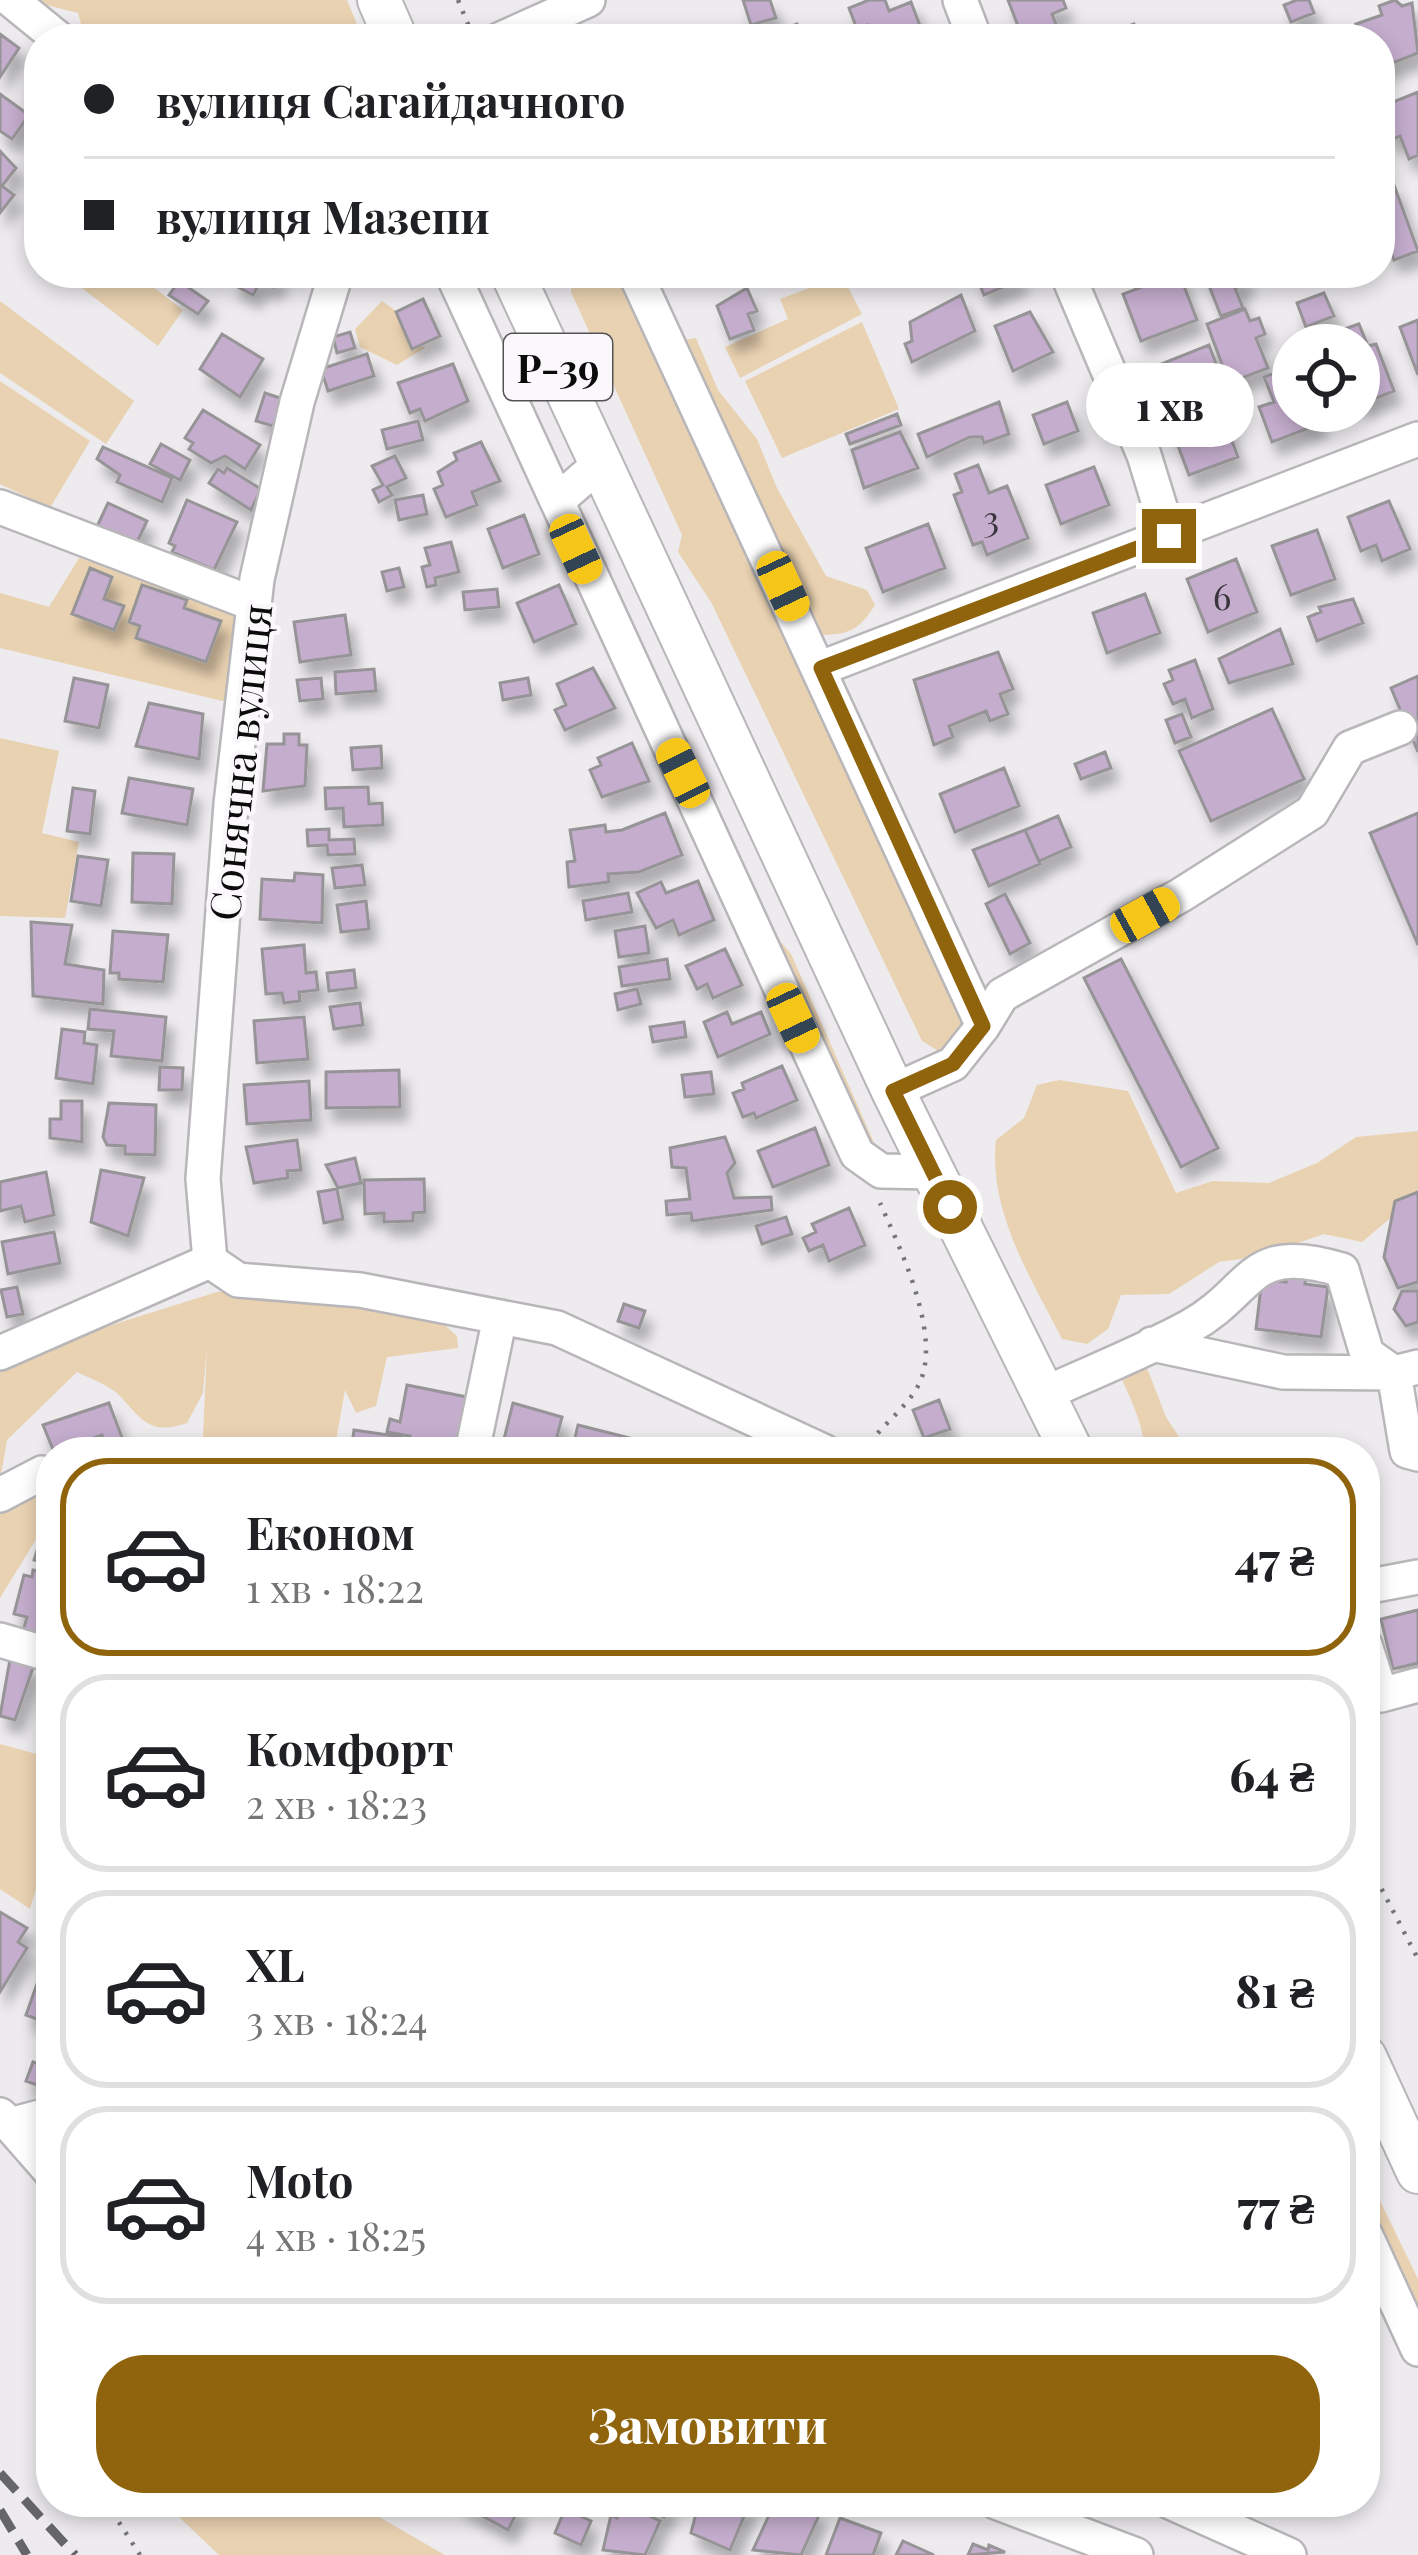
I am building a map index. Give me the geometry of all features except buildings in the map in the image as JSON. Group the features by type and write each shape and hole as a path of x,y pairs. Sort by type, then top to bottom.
{"main road":[{"name":"Р-39","path":"519,288 893,1091 1065,1437"},
{"path":"1380,2089 1418,2172"}],"street":[{"path":"11,0 41,24"},
{"path":"539,24 588,0"},
{"name":"Сонячна вулиця","path":"210,1261 203,1179 231,804 254,604 297,402 331,288"},
{"path":"459,288 857,1154 881,1172 933,1172"},
{"path":"642,288 983,1026"},
{"path":"1072,288 1144,455 1169,536"},
{"path":"821,668 1418,440"},
{"path":"557,501 602,462"},
{"path":"0,507 254,604"},
{"path":"893,1091 953,1064 1002,995 1181,895 1312,812 1350,748 1400,728"},
{"path":"1044,1394 1193,1324 1252,1271 1300,1258 1342,1270 1367,1354 1406,1370"},
{"path":"0,1353 210,1261 238,1280 360,1290 557,1328 793,1437"},
{"path":"475,1437 500,1317"},
{"path":"1152,1344 1283,1372 1406,1370"},
{"path":"1406,1370 1407,1451 1418,1454"},
{"path":"0,1495 36,1477"},
{"path":"1380,1584 1418,1577"},
{"path":"0,1640 36,1651"},
{"path":"1380,1691 1418,1685"},
{"path":"5,2120 36,2116"},
{"path":"5,2120 36,2155"},
{"path":"1380,2267 1418,2349"},
{"path":"1036,2517 1136,2555"},
{"path":"1204,2517 1289,2555"}],"path":[{"path":"857,1154 920,1308 927,1360 917,1388 876,1437"},
{"path":"1380,1886 1418,1959"},
{"path":"116,2517 140,2555"}],"shaded area":[{"path":"27,0 347,0 357,24 81,24 78,13"},
{"path":"82,288 154,288 183,310 158,346"},
{"path":"571,288 627,288 959,1002 966,1032 955,1048 940,1052 922,1041 711,602 678,552 682,535"},
{"path":"810,288 848,288 862,314 740,378 725,347 788,319 780,299"},
{"path":"0,301 134,401 106,444 0,373"},
{"path":"382,301 404,317 409,346 426,347 397,365 360,347 355,329"},
{"path":"862,322 899,409 782,458 745,381"},
{"path":"696,338 718,390 757,439 777,488 826,576 867,590 875,605 851,630 816,635 682,340"},
{"path":"0,381 90,441 50,508 0,484"},
{"path":"79,558 239,611 227,702 0,648 0,593 49,607"},
{"path":"0,738 59,751 42,833 79,842 65,918 0,916"},
{"path":"768,927 791,954 875,1145 871,1152"},
{"path":"1059,1080 1128,1091 1176,1193 1213,1181 1269,1183 1317,1163 1356,1137 1418,1131 1418,1204 1400,1210 1362,1242 1324,1234 1260,1256 1219,1262 1169,1294 1121,1295 1108,1329 1087,1344 1062,1339 1014,1243 995,1166 996,1140 1024,1118 1037,1085"},
{"path":"297,1287 423,1306 457,1336 458,1348 387,1357 376,1406 356,1413 345,1390 337,1437 203,1437 207,1346 203,1393 187,1423 165,1428 149,1424 112,1389 77,1372 7,1440 0,1481 0,1360 217,1292"},
{"path":"1112,1350 1147,1368 1179,1437 1143,1437"},
{"path":"36,1489 36,1539 0,1598 0,1502"},
{"path":"0,1744 36,1754 36,1889 30,1909 0,1889"},
{"path":"1380,2201 1418,2279 1418,2326 1380,2244"},
{"path":"179,2517 379,2517 445,2555 219,2555"}],"railway":[{"path":"0,2473 36,2512"},
{"path":"0,2510 27,2555"},
{"path":"40,2517 75,2555"}],"route":[{"path":"950,1207 893,1091 953,1064 983,1026 821,668 1169,536"}]}
